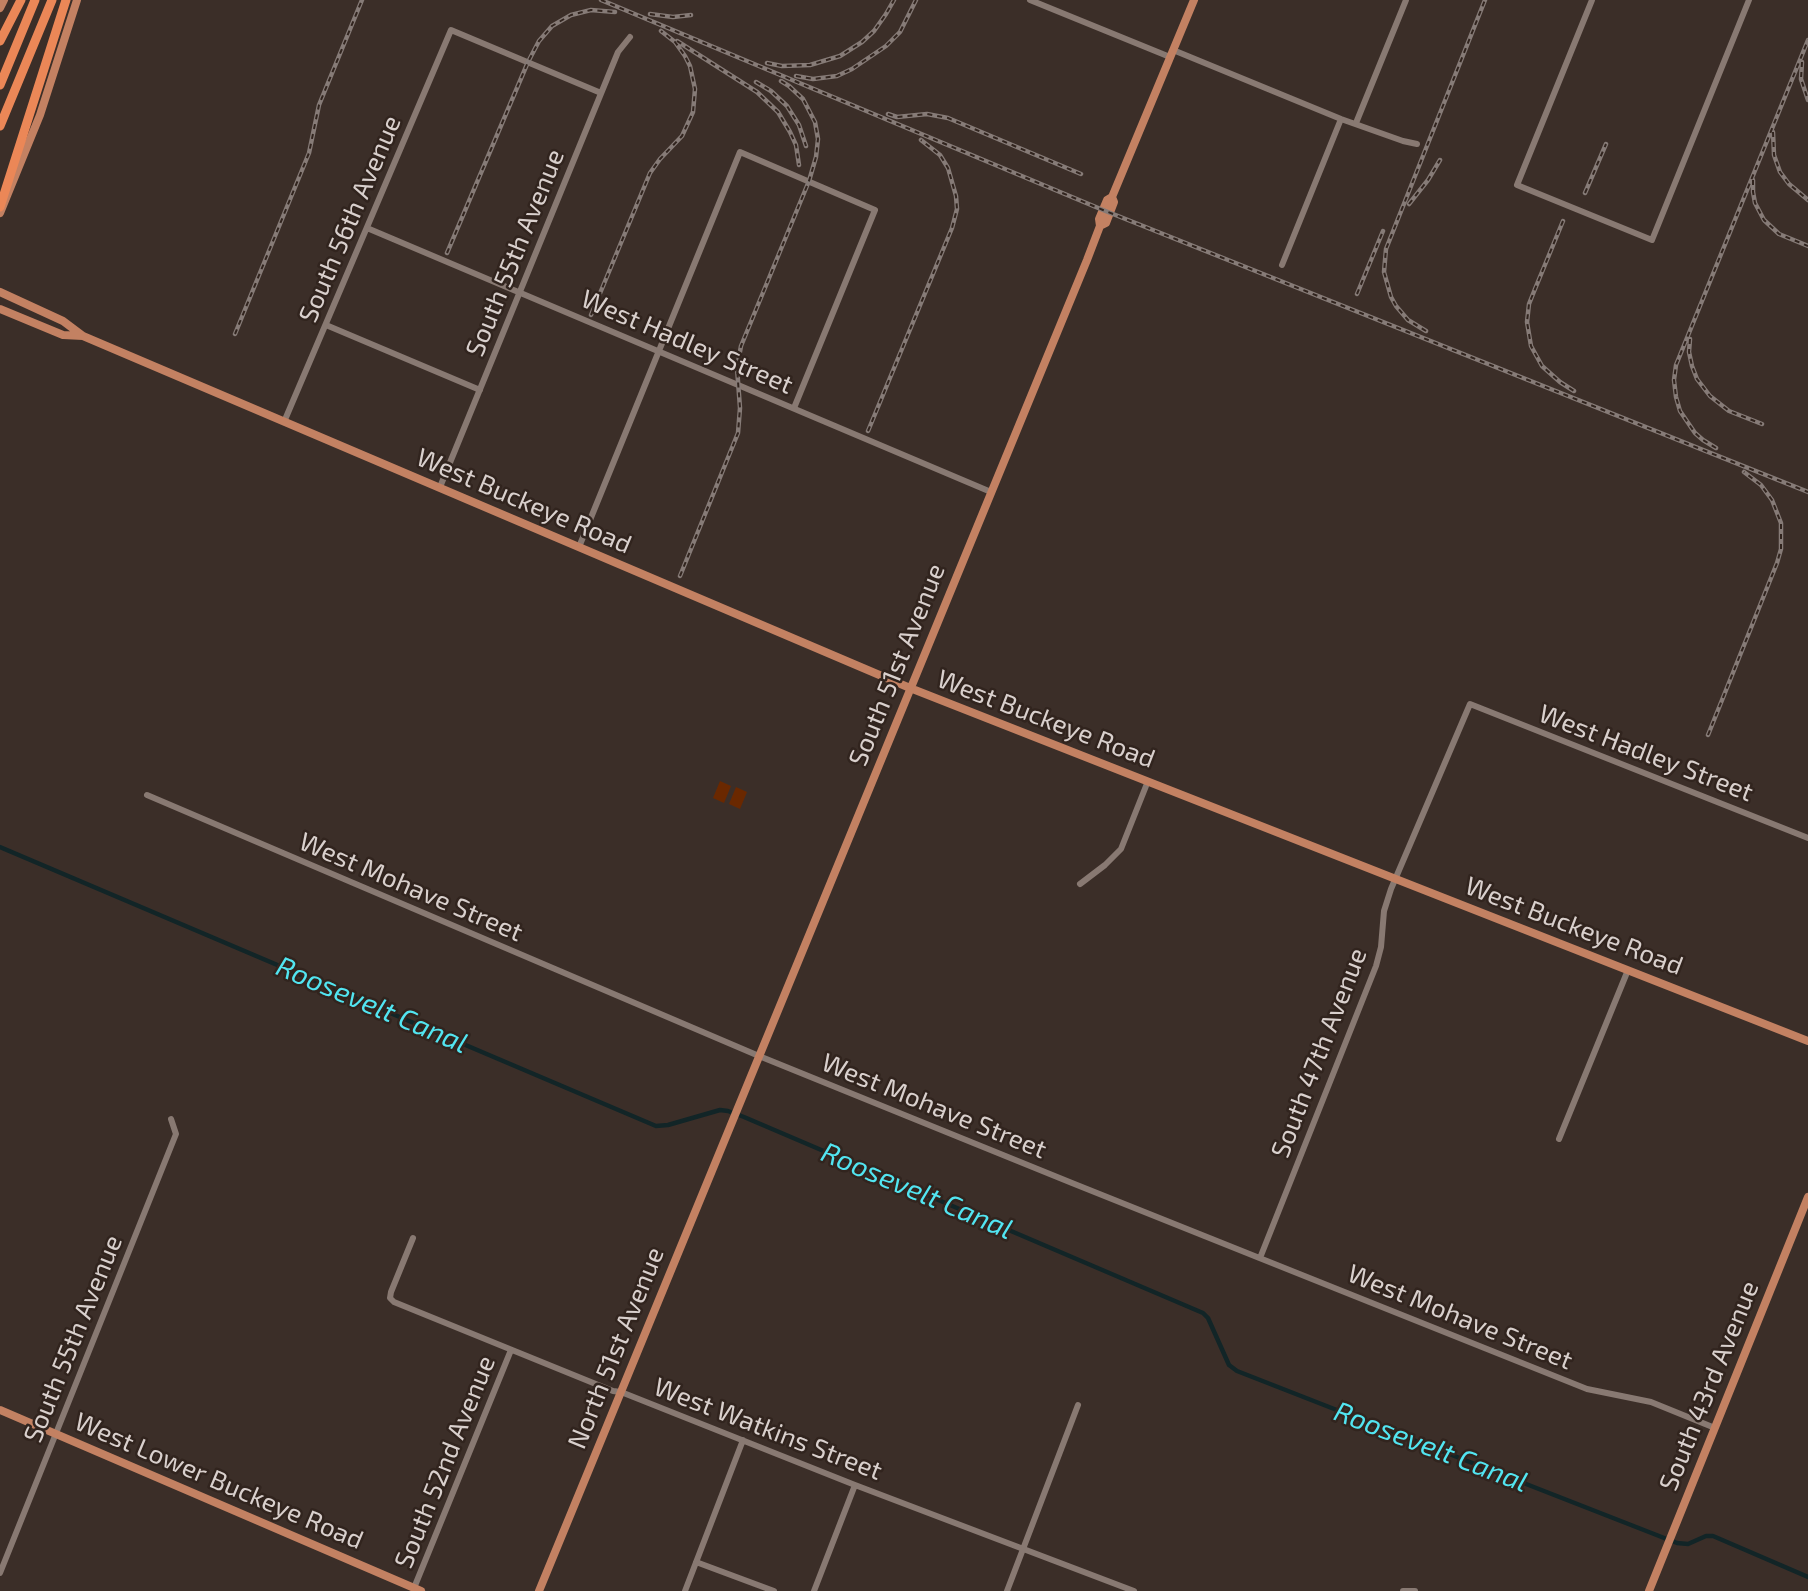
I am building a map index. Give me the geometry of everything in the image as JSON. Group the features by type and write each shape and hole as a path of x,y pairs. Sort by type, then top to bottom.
{"highway":[{"path":"0,41 21,0"},
{"path":"0,85 35,0"},
{"path":"0,126 52,0"},
{"path":"0,207 66,0"}],"main road":[{"path":"0,8 4,0"},
{"path":"0,213 43,109 77,0"},
{"name":"South 51st Avenue","path":"733,1120 1100,226 1099,219 1107,200 1112,197 1194,0"},
{"name":"West Buckeye Road","path":"0,292 63,321 83,337 910,688 1808,1041"},
{"name":"West Buckeye Road","path":"0,309 63,335 83,337"},
{"name":"North 51st Avenue","path":"539,1591 733,1120"},
{"name":"South 43rd Avenue","path":"1650,1591 1808,1197"},
{"name":"West Lower Buckeye Road","path":"0,1410 417,1589"}],"street":[{"path":"1030,0 1341,119 1417,144"},
{"path":"1356,123 1406,0"},
{"path":"1592,0 1517,185 1652,240 1749,0"},
{"name":"South 56th Avenue","path":"284,422 451,30 601,93"},
{"name":"South 55th Avenue","path":"440,488 618,52 630,37"},
{"path":"1282,265 1341,119"},
{"path":"579,547 740,152 875,210 794,408"},
{"name":"West Hadley Street","path":"367,228 991,492"},
{"path":"326,325 480,390"},
{"name":"West Hadley Street","path":"1469,705 1808,838"},
{"name":"South 47th Avenue","path":"1260,1258 1376,966 1381,947 1384,911 1395,878 1469,705"},
{"path":"1080,884 1121,849 1148,781"},
{"name":"West Mohave Street","path":"147,795 759,1056 1587,1389 1651,1402 1715,1428"},
{"path":"1559,1139 1628,970"},
{"name":"South 55th Avenue","path":"0,1573 177,1133 171,1119"},
{"name":"West Watkins Street","path":"413,1238 391,1292 390,1298 394,1302 613,1391 1134,1591"},
{"name":"South 52nd Avenue","path":"417,1589 511,1350"},
{"path":"1007,1591 1078,1405"},
{"path":"685,1591 743,1440"},
{"path":"814,1591 855,1485"},
{"path":"696,1562 774,1591"},
{"path":"1404,1590 1415,1591"}],"shaded area":[{"path":"720,781 731,786 724,803 713,798"},
{"path":"736,787 747,792 740,809 729,804"}],"waterway":[{"name":"Roosevelt Canal","path":"0,847 656,1126 720,1110 744,1117 1203,1313 1208,1318 1229,1365 1237,1371 1677,1543 1688,1544 1706,1536 1713,1536 1808,1577"}],"railway":[{"path":"235,334 309,153 319,105 362,0"},
{"path":"601,0 1103,210 1808,492"},
{"path":"767,63 782,66 810,65 840,56 874,31 894,0"},
{"path":"796,76 813,79 837,76 852,69 886,46 900,32 916,0"},
{"path":"1426,331 1408,320 1391,297 1384,272 1386,249 1485,0"},
{"path":"447,253 539,41 552,26 571,15 591,10 615,12"},
{"path":"650,14 673,17 691,15"},
{"path":"591,315 650,173 682,136 693,112 695,89 690,66 675,42 661,31"},
{"path":"1716,448 1695,433 1680,411 1674,380 1676,365 1808,40"},
{"path":"677,41 757,92 778,112 796,145 799,165"},
{"path":"1802,62 1801,79 1808,100"},
{"path":"680,576 738,433 740,408 737,368 741,346 809,181 816,157 818,139 815,122 803,99 781,81"},
{"path":"756,82 787,106 799,125 806,146"},
{"path":"888,114 897,117 927,114 948,118 1081,174"},
{"path":"1773,132 1774,155 1780,172 1789,184 1808,200"},
{"path":"868,431 952,228 957,209 948,168 940,155 921,140"},
{"path":"1585,193 1606,144"},
{"path":"1409,204 1440,160"},
{"path":"1753,180 1755,203 1764,220 1779,234 1808,246"},
{"path":"1563,221 1529,304 1527,322 1531,346 1542,366 1574,391"},
{"path":"1357,294 1383,231"},
{"path":"1690,339 1692,366 1697,379 1710,396 1729,411 1762,424"},
{"path":"1708,735 1781,549 1781,523 1772,500 1761,485 1744,472"}]}
